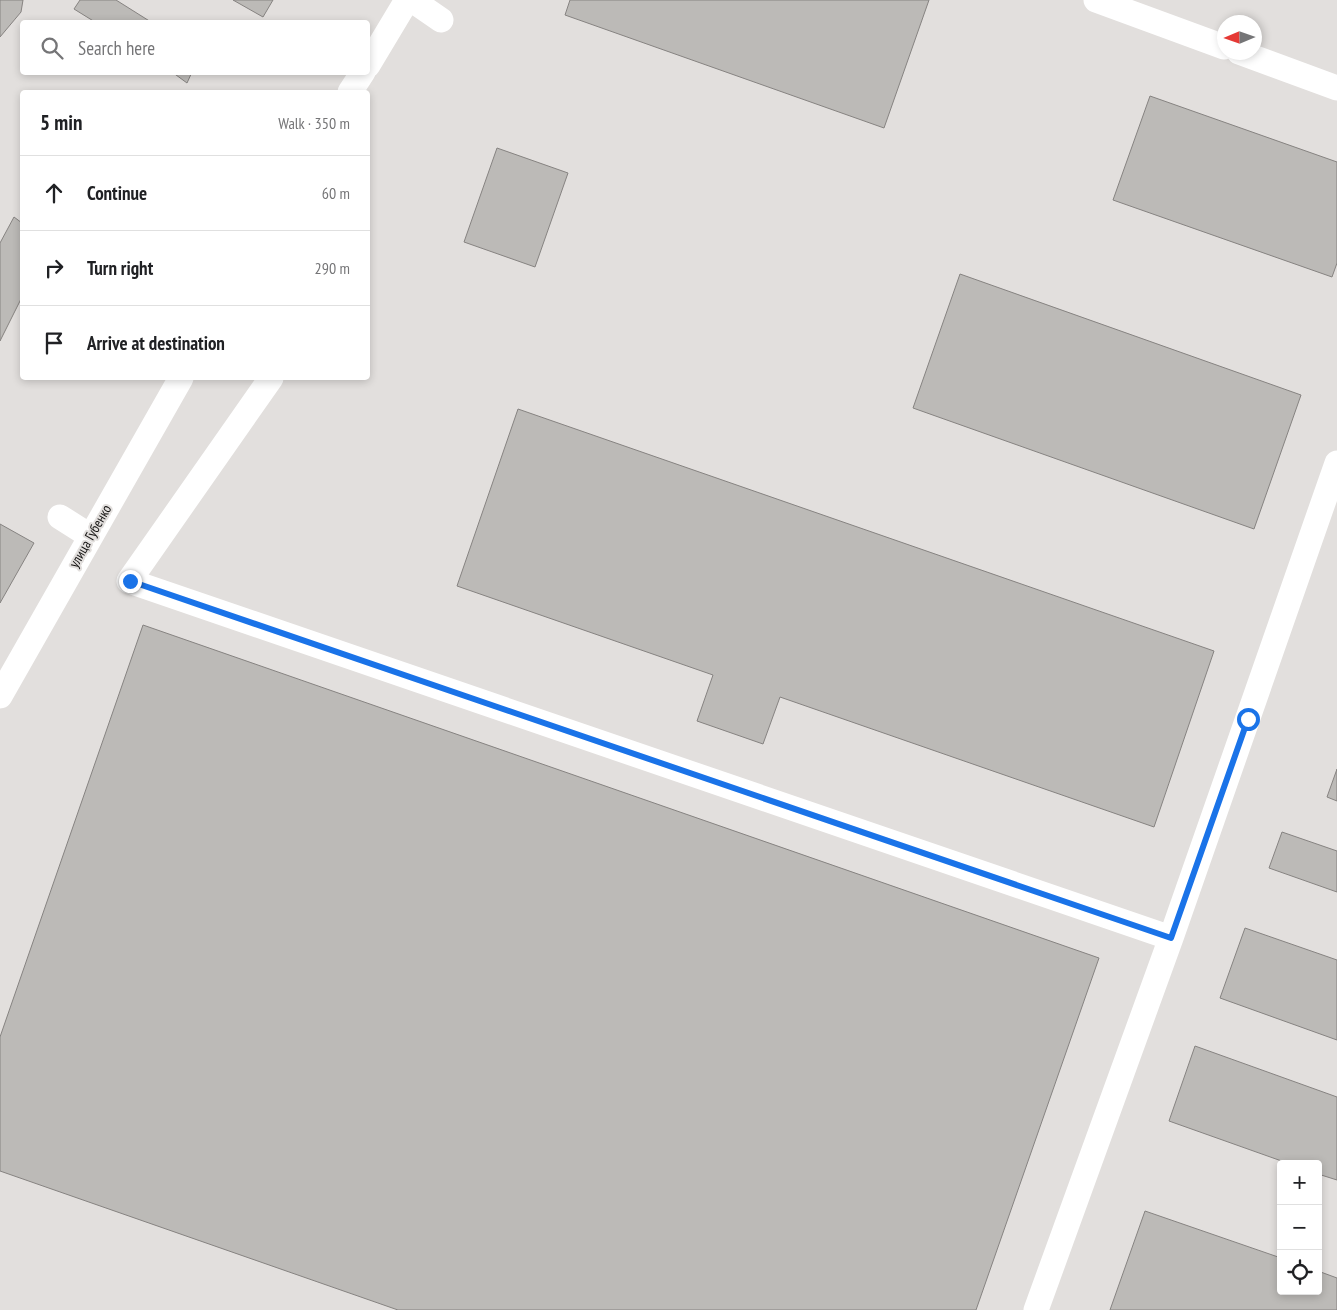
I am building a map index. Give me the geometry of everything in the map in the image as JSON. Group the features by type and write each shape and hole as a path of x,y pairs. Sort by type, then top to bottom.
{"street":[{"path":"370,61 407,0"},
{"path":"412,0 441,20"},
{"path":"1096,0 1217,44"},
{"path":"1262,60 1337,88"},
{"path":"351,90 361,75"},
{"name":"улица Губенко","path":"0,696 180,380"},
{"path":"270,380 130,581 1171,938"},
{"path":"1036,1310 1171,938 1337,464"},
{"path":"60,517 90,536"}],"building":[{"path":"0,0 23,0 21,12 0,37"},
{"path":"80,0 116,0 148,20 92,20 74,9"},
{"path":"233,0 273,0 263,17"},
{"path":"570,0 929,0 884,128 565,15"},
{"path":"176,75 191,75 187,83"},
{"path":"1150,96 1337,162 1337,263 1332,277 1113,200"},
{"path":"497,148 568,173 535,267 464,242"},
{"path":"14,217 20,222 20,301 0,341 0,243"},
{"path":"960,274 1301,395 1254,529 913,408"},
{"path":"518,409 1214,651 1154,827 780,697 763,744 697,721 713,675 457,586"},
{"path":"0,524 34,543 0,603"},
{"path":"143,625 1099,958 976,1310 398,1310 0,1171 0,1037"},
{"path":"1337,769 1337,801 1327,797"},
{"path":"1282,832 1337,851 1337,892 1269,868"},
{"path":"1245,928 1337,960 1337,1040 1220,998"},
{"path":"1195,1046 1337,1097 1337,1180 1322,1175 1322,1160 1279,1160 1169,1121"},
{"path":"1145,1211 1277,1257 1277,1295 1322,1295 1322,1272 1337,1278 1337,1310 1110,1310"}],"route":[{"path":"130,581 1171,938 1248,719"}]}
